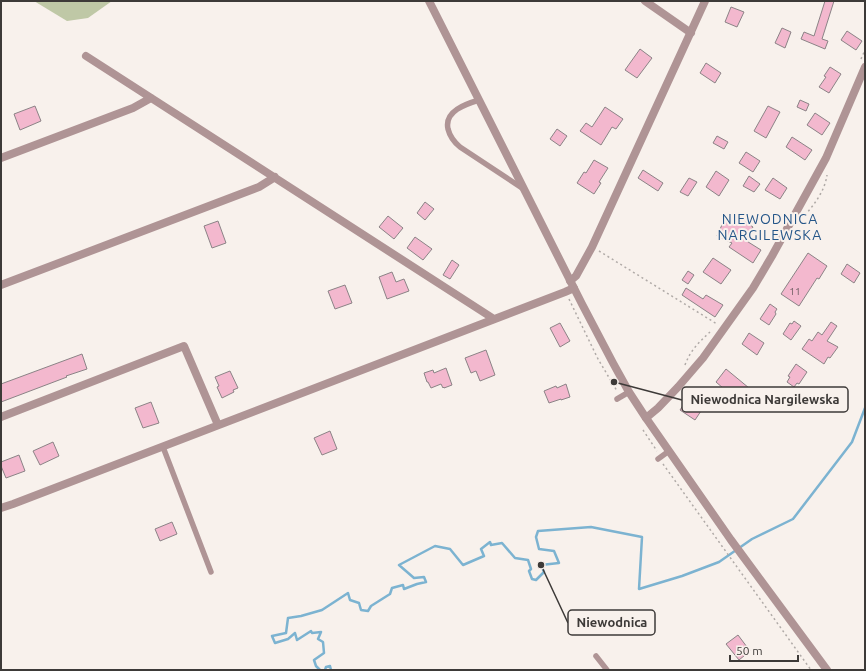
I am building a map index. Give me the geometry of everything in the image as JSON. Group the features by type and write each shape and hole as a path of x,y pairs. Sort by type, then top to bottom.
{"street":[{"path":"429,1 612,364 646,418 731,540 827,670"},
{"path":"645,1 691,33"},
{"path":"1,508 494,319 572,284 592,247 705,1"},
{"path":"86,56 494,319"},
{"path":"646,418 678,387 703,358 753,288 826,158 834,141 862,66"},
{"path":"1,158 133,108 151,98"},
{"path":"1,285 259,188 275,177"},
{"path":"1,417 184,346 218,425"}],"lane":[{"path":"479,100 464,105 454,111 447,125 452,140 460,147 524,189"},
{"path":"618,399 629,392"},
{"path":"163,446 211,572"},
{"path":"658,459 669,451"},
{"path":"596,656 607,670"}],"path":[{"path":"862,66 865,50"},
{"path":"592,247 719,325"},
{"path":"683,370 688,356 702,339 713,330"},
{"path":"723,548 811,670"}],"green space":[{"path":"34,1 112,1 88,18 67,21"}],"building":[{"path":"825,1 834,1 822,39 828,41 825,49 801,39 804,32 814,36"},
{"path":"731,7 744,12 737,27 725,22"},
{"path":"782,28 791,32 785,48 775,43"},
{"path":"847,31 862,41 856,50 841,40"},
{"path":"640,49 652,58 637,78 625,70"},
{"path":"706,63 721,73 715,83 700,73"},
{"path":"830,67 841,74 829,93 819,87 826,77 824,76"},
{"path":"800,100 809,104 806,111 797,107"},
{"path":"35,106 41,121 20,130 14,114"},
{"path":"768,106 780,112 766,138 754,131"},
{"path":"605,107 623,119 616,129 612,127 601,145 580,131 586,123 592,127"},
{"path":"815,113 830,123 822,135 807,125"},
{"path":"557,129 567,136 560,146 550,139"},
{"path":"717,136 728,142 724,149 713,143"},
{"path":"792,137 812,150 805,160 786,147"},
{"path":"746,152 760,161 753,172 739,163"},
{"path":"594,160 608,168 599,182 601,183 594,194 577,183 584,172 586,173"},
{"path":"643,170 663,183 658,191 638,178"},
{"path":"716,171 729,180 719,196 706,187"},
{"path":"749,176 760,184 754,192 743,186"},
{"path":"689,178 697,182 688,196 680,192"},
{"path":"773,178 787,188 780,199 765,190"},
{"path":"425,202 434,209 425,220 417,213"},
{"path":"388,216 403,228 394,239 379,227"},
{"path":"725,218 738,224 741,219 753,227 745,240 761,250 753,263 729,247 732,243 717,236"},
{"path":"218,221 226,243 212,248 204,226"},
{"path":"415,237 432,249 423,260 407,248"},
{"path":"808,253 827,266 819,279 817,278 799,306 781,294"},
{"path":"713,258 731,270 721,284 703,272"},
{"path":"452,260 459,265 450,279 443,275"},
{"path":"847,264 860,273 854,283 841,274"},
{"path":"688,271 694,275 688,284 682,280"},
{"path":"392,272 396,282 404,279 409,291 387,299 379,277"},
{"path":"345,285 352,303 335,309 328,291"},
{"path":"686,288 703,299 706,295 723,305 715,317 682,295"},
{"path":"770,304 777,309 775,312 776,314 769,325 760,319"},
{"path":"794,321 801,326 791,340 783,334 790,323 792,324"},
{"path":"831,322 837,326 827,341 838,347 830,358 828,357 824,364 802,349 809,339 812,341 818,332 822,335"},
{"path":"560,323 570,341 560,347 550,328"},
{"path":"749,333 764,343 757,355 742,344"},
{"path":"486,350 495,375 480,381 476,371 471,373 465,358"},
{"path":"82,354 87,369 1,402 1,384"},
{"path":"796,364 807,372 799,384 797,383 794,387 787,382 790,377 788,376"},
{"path":"446,368 452,385 443,388 441,384 431,388 424,373 433,370 434,373"},
{"path":"726,369 749,388 738,401 716,382"},
{"path":"230,371 238,388 233,390 234,392 222,398 217,387 219,386 215,377"},
{"path":"566,384 570,397 549,403 544,391"},
{"path":"692,392 707,402 695,420 680,410"},
{"path":"151,402 159,423 143,428 135,408"},
{"path":"330,431 337,449 322,455 314,438"},
{"path":"53,442 59,456 40,465 33,451"},
{"path":"19,455 25,471 6,478 1,462"},
{"path":"172,522 177,534 160,541 155,529"},
{"path":"738,635 750,651 739,660 726,644"}],"waterway":[{"path":"320,670 316,666 314,660 324,653 323,642 318,639 321,632 312,633 311,631 297,640 295,633 288,639 275,643 272,636 286,633 288,618 322,610 348,593 350,600 359,603 361,610 368,611 371,606 390,594 392,588 403,585 404,589 426,582 424,577 414,578 399,565 435,546 450,549 463,565 484,556 481,549 490,542 491,545 502,543 515,558 528,560 531,569 529,571 532,579 536,580 544,572 541,565 559,563 554,551 539,549 536,537 538,531 591,527 642,537 639,589 682,576 719,562 752,539 793,519 852,442 865,408"},
{"path":"325,670 326,667 330,666 331,670"}],"place":[{"name":"Niewodnica Nargilewska","path":"614,382"},
{"name":"Niewodnica","path":"541,565"}],"district":[{"name":"NIEWODNICA NARGILEWSKA","path":"770,228"}]}
